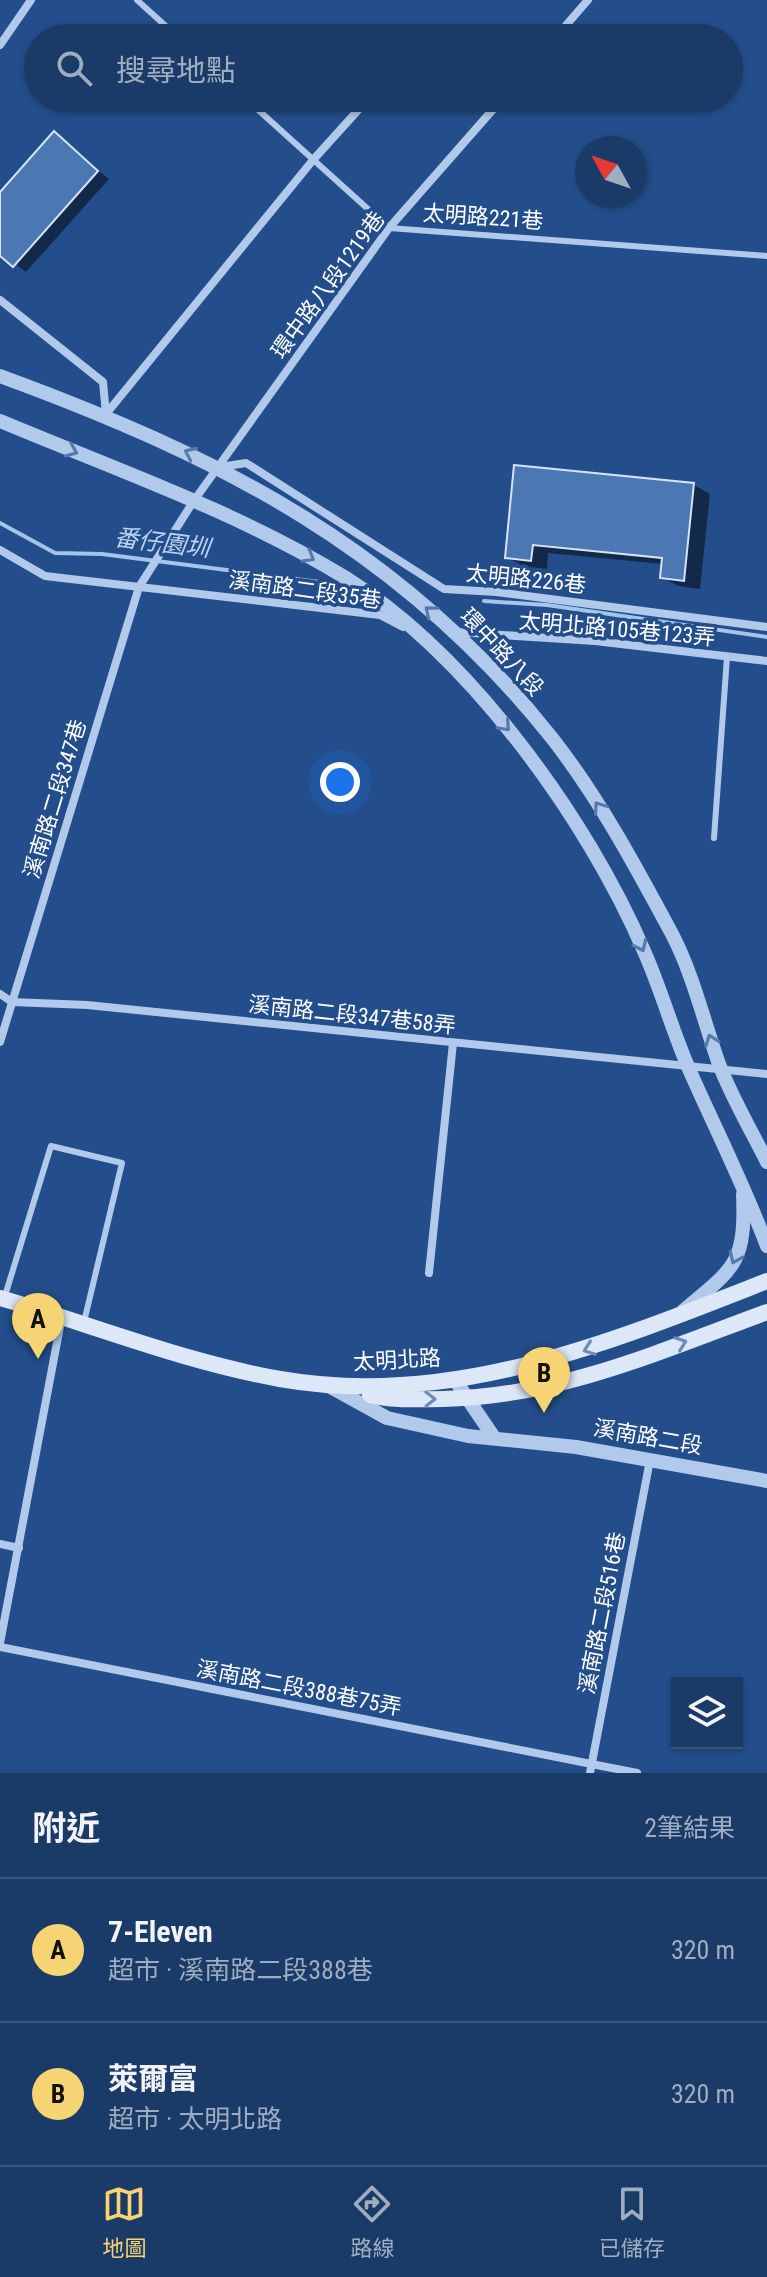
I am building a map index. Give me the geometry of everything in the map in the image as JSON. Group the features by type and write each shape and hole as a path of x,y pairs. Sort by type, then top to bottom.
{"main road":[{"name":"太明北路","path":"325,1384 390,1387 455,1380 571,1356 767,1281"},
{"path":"2,1298 220,1364 280,1379 325,1384"},
{"name":"太明北路","path":"325,1384 378,1397 501,1397 575,1382 767,1312"}],"street":[{"path":"0,45 31,0"},
{"path":"567,24 588,0"},
{"path":"106,414 313,160 356,112"},
{"name":"環中路八段1219巷","path":"158,556 193,502 389,228 491,112"},
{"path":"0,300 103,382 106,414"},
{"name":"環中路八段","path":"0,376 106,414 220,467 337,536 456,632 552,739 614,828 674,938 721,1069 767,1162"},
{"path":"0,421 265,531 349,580 418,635 532,756 578,828 643,949 688,1067 743,1182 767,1246"},
{"name":"太明路226巷","path":"220,467 246,463 444,589 496,592 767,627"},
{"name":"溪南路二段35巷","path":"0,550 45,576 380,615 418,635"},
{"name":"溪南路二段347巷","path":"0,1042 139,587 158,556"},
{"name":"太明北路105巷123弄","path":"456,632 595,641 767,661"},
{"path":"0,994 12,1002"},
{"name":"溪南路二段347巷58弄","path":"12,1002 87,1005 767,1074"},
{"path":"429,1273 453,1043"},
{"path":"679,1316 737,1262 744,1230 743,1182"},
{"path":"0,1645 62,1316"},
{"path":"455,1380 493,1436"},
{"name":"溪南路二段","path":"325,1384 387,1418 468,1436 493,1436 767,1481"},
{"name":"溪南路二段516巷","path":"591,1769 650,1460"},
{"path":"0,1544 19,1548"},
{"name":"溪南路二段388巷75弄","path":"0,1645 591,1769 637,1773"}],"lane":[{"path":"137,0 164,24"},
{"name":"太明路221巷","path":"260,112 389,228 767,256"},
{"name":"太明北路105巷123弄","path":"714,838 727,657"},
{"path":"2,1298 51,1146 122,1163 84,1323"}],"building":[{"path":"54,131 98,171 13,267 0,256 0,192"},
{"path":"514,465 694,483 684,581 660,578 662,558 533,545 531,561 505,558"}],"waterway":[{"name":"番仔園圳","path":"0,523 55,553 102,554 327,583"},
{"name":"番仔園圳","path":"484,601 547,605 767,637"}],"place":[{"name":"7-Eleven","path":"38,1359"},
{"name":"萊爾富","path":"544,1413"}]}
